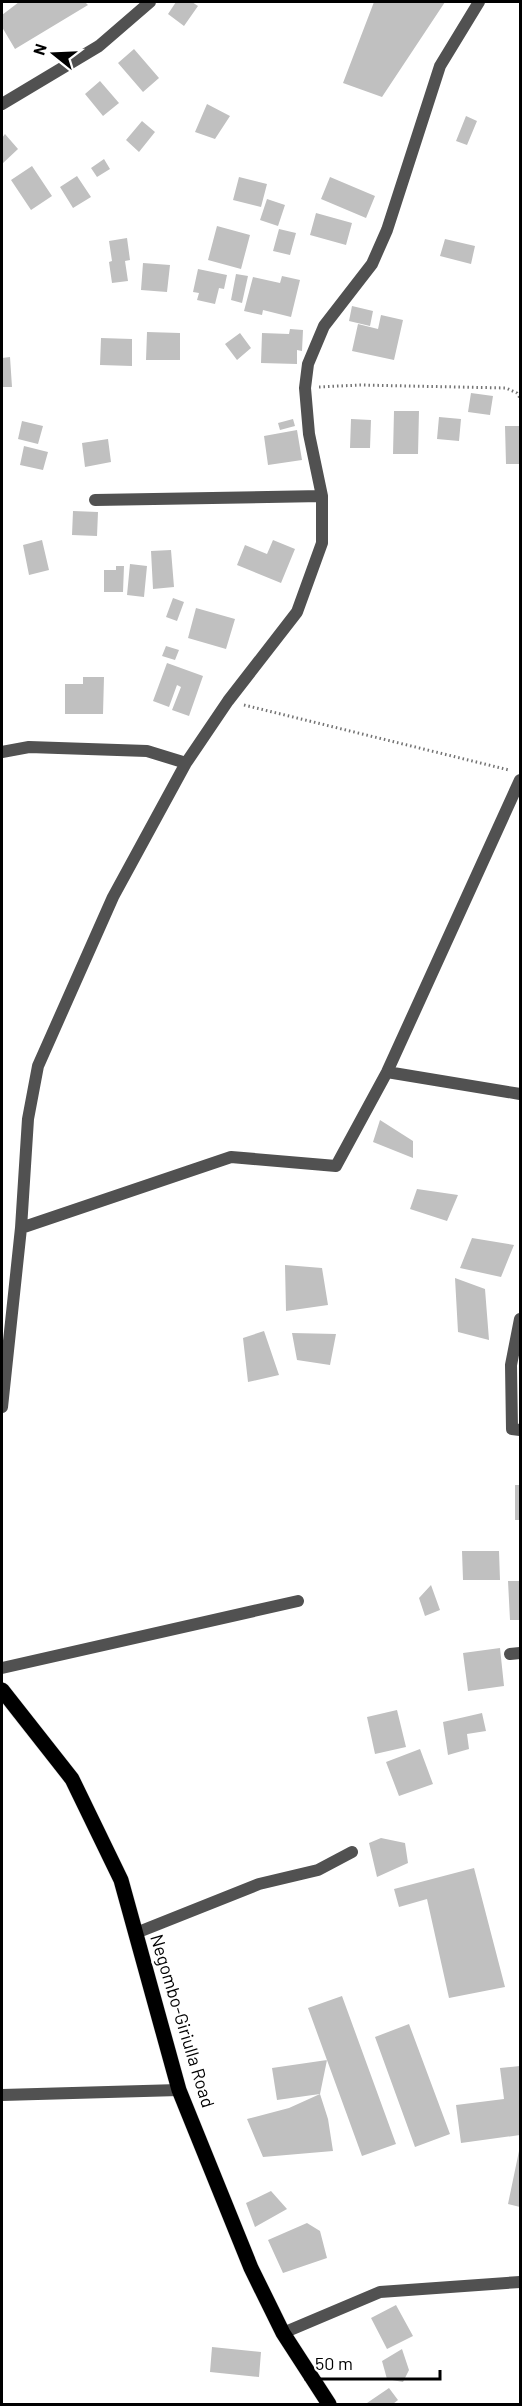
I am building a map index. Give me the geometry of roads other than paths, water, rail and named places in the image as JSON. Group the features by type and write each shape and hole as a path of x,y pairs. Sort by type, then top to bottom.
{"main road":[{"name":"Negombo-Giriulla Road","path":"2,1690 72,1779 121,1880 179,2090 251,2268 283,2333 329,2404"}],"street":[{"path":"2,104 99,46 150,2"},
{"path":"2,1407 21,1228 28,1119 38,1066 113,897 186,763 228,701 297,612 322,543 322,496 309,434 305,388 308,364 324,326 372,264 387,230 440,66 479,2"},
{"path":"95,500 322,496"},
{"path":"2,752 29,747 147,751 186,763"},
{"path":"21,1228 231,1157 336,1166 387,1072 520,780"},
{"path":"387,1072 520,1094"},
{"path":"520,1319 511,1365 510,1400 512,1429 520,1430"},
{"path":"2,1668 298,1601"},
{"path":"136,1933 259,1884 318,1870 352,1852"},
{"path":"2,2095 179,2090"},
{"path":"283,2333 380,2292 520,2282"}]}
